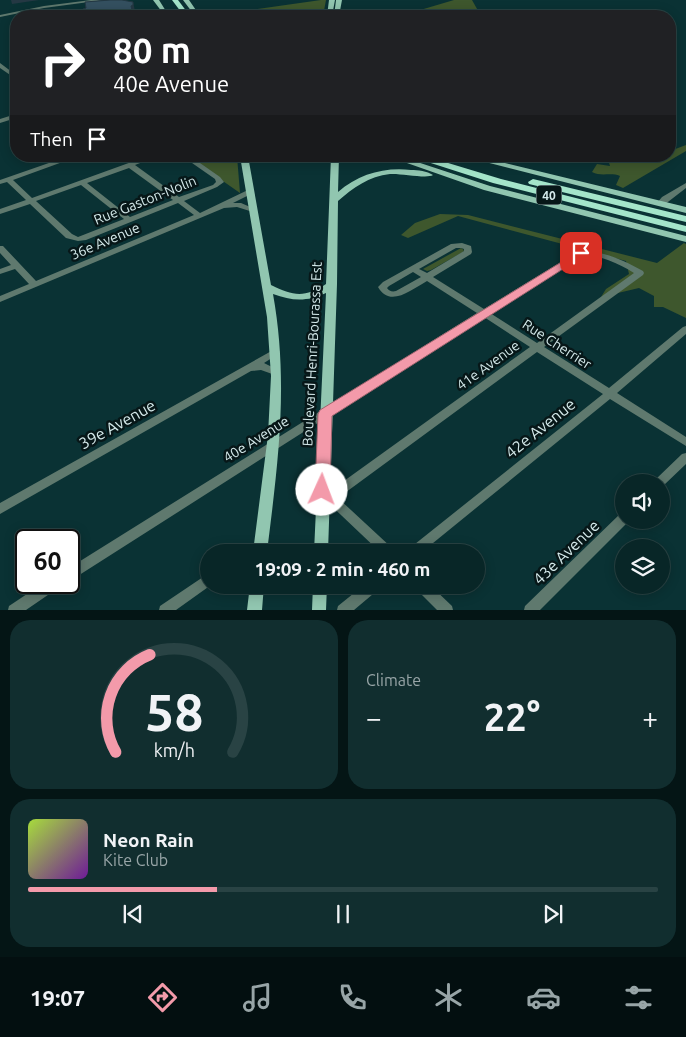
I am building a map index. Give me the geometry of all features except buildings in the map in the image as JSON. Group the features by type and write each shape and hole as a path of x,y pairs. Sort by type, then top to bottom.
{"highway":[{"name":"40","path":"434,162 497,181 686,229"},
{"name":"40","path":"461,162 509,176 686,219"}],"main road":[{"path":"245,162 274,329 275,352 276,412 261,544"},
{"name":"Boulevard Henri-Bourassa Est","path":"322,544 326,494 325,414 332,284 335,162"},
{"path":"409,162 487,188"},
{"path":"490,162 686,210"},
{"path":"508,162 562,180"},
{"path":"334,200 355,182 370,176 389,172 420,173 487,188 686,239"},
{"path":"267,288 287,297 304,298 318,294 332,284"},
{"path":"254,610 256,594"},
{"path":"319,610 320,594"}],"street":[{"path":"26,10 82,0"},
{"path":"57,4 102,0"},
{"path":"0,182 58,162"},
{"path":"0,212 140,162"},
{"name":"Rue Gaston-Nolin","path":"32,201 68,236 78,239 220,182 218,178 194,162"},
{"path":"130,166 199,215"},
{"path":"8,179 32,201"},
{"path":"83,182 129,220"},
{"path":"661,204 665,199 686,185"},
{"name":"36e Avenue","path":"0,299 220,207 250,191"},
{"name":"36e Avenue","path":"220,207 238,205 253,210"},
{"path":"462,245 468,248 468,252 465,255 426,278 392,295 385,292 382,287 454,246 462,245"},
{"path":"0,248 34,285"},
{"name":"40e Avenue","path":"80,568 579,254 590,254 616,261"},
{"name":"41e Avenue","path":"326,494 538,348 641,274 616,261"},
{"path":"0,272 16,266"},
{"name":"Rue Cherrier","path":"414,269 686,442"},
{"name":"42e Avenue","path":"424,544 610,394 686,329"},
{"name":"39e Avenue","path":"0,509 275,352"},
{"path":"249,368 262,366 275,372"},
{"path":"668,474 686,457"},
{"path":"326,494 379,544"},
{"name":"43e Avenue","path":"530,610 615,527"},
{"path":"165,610 200,585"},
{"path":"14,610 39,594"},
{"path":"343,610 363,594"},
{"path":"431,594 447,610"}],"green space":[{"path":"321,0 326,0 324,10 250,10"},
{"path":"454,0 472,0 478,10 420,10"},
{"path":"686,145 686,151 676,157 676,149"},
{"path":"196,162 237,162 240,193"},
{"path":"609,162 667,162 623,188 616,185 620,176 592,172 597,164 610,166"},
{"path":"440,214 468,215 657,263 684,243 686,244 686,318 663,307 654,307 654,296 639,288 601,297 606,289 629,274 626,261 458,216 408,238 401,235 415,223"},
{"path":"461,248 464,250 463,252 431,270 423,269"}],"route":[{"path":"322,490 325,414 581,253"}]}
